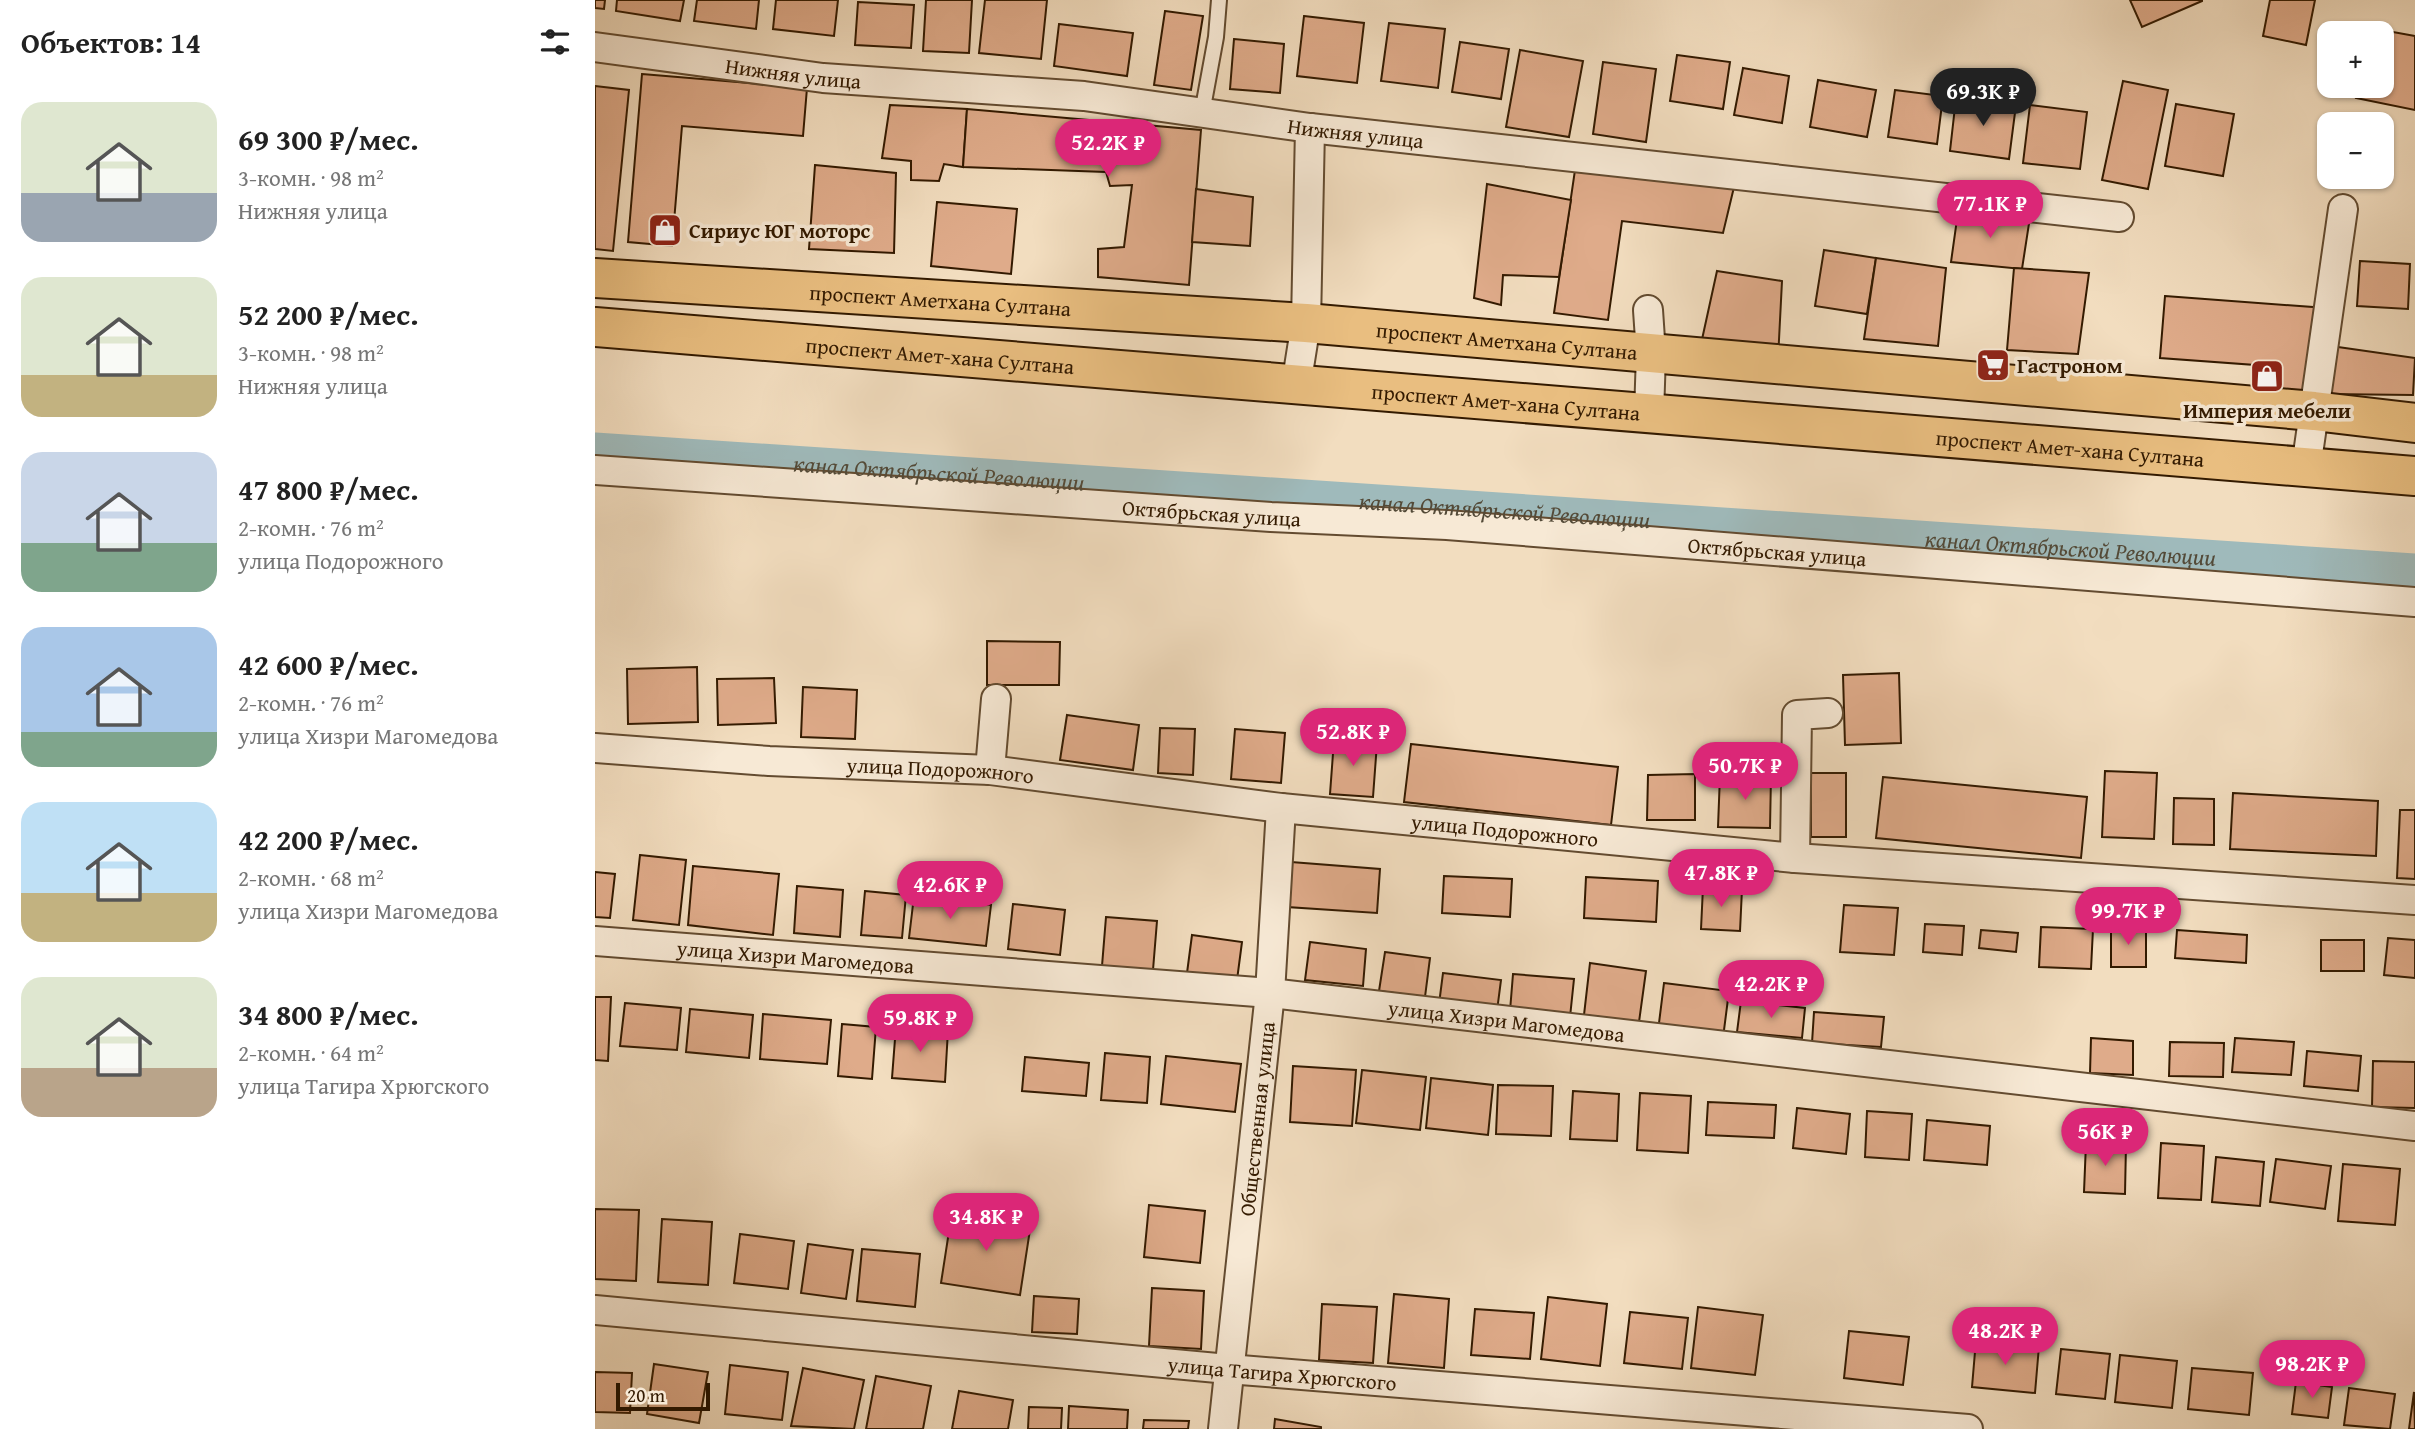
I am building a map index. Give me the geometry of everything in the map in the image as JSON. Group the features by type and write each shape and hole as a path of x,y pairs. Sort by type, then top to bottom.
{"main road":[{"name":"проспект Аметхана Султана","path":"595,278 1306,323 2314,411 2415,423"},
{"name":"проспект Амет-хана Султана","path":"595,327 2415,476"}],"street":[{"name":"Нижняя улица","path":"595,47 823,78 1084,96 1310,128 2119,217"},
{"path":"1296,386 1306,323 1310,128"},
{"path":"2307,468 2343,209"},
{"path":"1648,310 1651,354 1649,414"},
{"name":"Октябрьская улица","path":"595,470 1257,516 1447,525 2415,602"},
{"path":"990,770 996,699"},
{"path":"1795,858 1797,715 1828,713"},
{"name":"улица Подорожного","path":"595,748 769,761 990,770 1281,808 1795,858 2415,900"},
{"name":"Общественная улица","path":"1223,1429 1270,993 1281,808"},
{"name":"улица Хизри Магомедова","path":"595,941 1270,993 2415,1126"},
{"name":"улица Тагира Хрюгского","path":"595,1310 1228,1368 1968,1429"}],"lane":[{"path":"1202,113 1216,37 1219,0"}],"building":[{"path":"595,0 605,0 604,9 595,8"},
{"path":"617,0 684,0 680,21 616,11"},
{"path":"697,0 759,0 756,29 694,21"},
{"path":"776,0 838,0 834,36 773,29"},
{"path":"926,0 972,0 969,53 923,51"},
{"path":"985,0 1047,0 1041,59 979,53"},
{"path":"2130,0 2202,0 2202,1 2142,27"},
{"path":"2270,0 2315,0 2306,45 2263,36"},
{"path":"858,2 914,5 911,48 855,45"},
{"path":"1165,11 1203,16 1191,90 1154,85"},
{"path":"1304,16 1364,23 1357,83 1297,76"},
{"path":"1389,23 1445,29 1438,88 1381,81"},
{"path":"1059,24 1133,33 1127,76 1054,66"},
{"path":"2394,32 2415,36 2415,110 2356,98 2394,98"},
{"path":"1234,39 1284,44 1280,93 1230,89"},
{"path":"1460,42 1509,49 1501,99 1452,92"},
{"path":"1520,50 1583,61 1569,137 1506,127"},
{"path":"1677,55 1730,62 1723,109 1670,101"},
{"path":"1603,62 1656,69 1646,142 1593,134"},
{"path":"1743,68 1789,76 1782,123 1734,115"},
{"path":"642,74 807,88 803,136 682,126 672,246 628,242"},
{"path":"1818,80 1876,90 1867,137 1810,127"},
{"path":"2123,81 2168,90 2148,189 2102,180"},
{"path":"595,86 629,90 613,251 595,249"},
{"path":"1895,90 1943,96 1937,144 1888,137"},
{"path":"1956,98 2016,105 2009,159 1950,151"},
{"path":"2176,104 2234,114 2223,176 2165,166"},
{"path":"890,105 967,109 963,167 944,164 939,181 911,180 911,161 882,158"},
{"path":"2030,105 2087,112 2080,169 2023,163"},
{"path":"967,109 1201,130 1189,285 1098,277 1098,249 1124,247 1132,185 1110,186 1106,172 963,167"},
{"path":"815,165 896,173 894,253 809,249"},
{"path":"1575,170 1734,187 1723,233 1622,221 1608,320 1554,313"},
{"path":"1487,184 1571,200 1559,277 1503,275 1501,305 1474,298"},
{"path":"1196,189 1253,197 1250,246 1192,242"},
{"path":"937,202 1017,209 1011,274 931,266"},
{"path":"1958,212 2030,217 2022,269 1951,262"},
{"path":"1824,250 1876,258 1867,314 1815,306"},
{"path":"1876,258 1946,268 1938,346 1864,339"},
{"path":"2360,261 2410,264 2408,309 2357,306"},
{"path":"2014,268 2089,273 2078,354 2007,350"},
{"path":"1717,271 1782,281 1778,359 1701,344"},
{"path":"2165,296 2326,308 2314,411 2255,377 2255,365 2160,358"},
{"path":"2331,346 2415,358 2413,395 2326,394"},
{"path":"987,641 1060,642 1059,685 987,685"},
{"path":"697,667 698,722 628,724 627,669"},
{"path":"1899,673 1901,743 1845,745 1843,675"},
{"path":"774,678 776,723 718,725 717,679"},
{"path":"803,687 857,690 855,739 801,737"},
{"path":"1067,715 1139,725 1133,770 1060,760"},
{"path":"1160,728 1195,729 1193,775 1158,773"},
{"path":"1235,729 1285,733 1281,783 1231,779"},
{"path":"1334,740 1377,743 1373,797 1330,794"},
{"path":"1411,744 1618,767 1611,825 1404,802"},
{"path":"2105,771 2157,773 2154,839 2102,837"},
{"path":"1811,773 1846,773 1846,837 1811,837"},
{"path":"1695,774 1695,820 1647,820 1648,775"},
{"path":"1720,775 1771,776 1770,828 1718,827"},
{"path":"1883,777 2087,797 2081,858 1876,838"},
{"path":"2233,793 2378,801 2376,856 2230,849"},
{"path":"2174,798 2214,799 2214,845 2173,844"},
{"path":"2400,810 2415,810 2415,879 2397,878"},
{"path":"640,855 686,860 679,925 633,920"},
{"path":"1291,862 1380,869 1377,913 1287,907"},
{"path":"693,866 779,874 773,935 688,925"},
{"path":"595,872 615,874 610,918 595,917"},
{"path":"1444,876 1512,879 1510,917 1442,913"},
{"path":"1586,877 1658,881 1656,922 1584,918"},
{"path":"797,886 843,890 840,937 794,933"},
{"path":"1703,887 1742,889 1740,931 1701,929"},
{"path":"865,891 906,895 902,938 861,935"},
{"path":"914,896 991,905 986,946 909,938"},
{"path":"1013,904 1065,910 1060,955 1008,949"},
{"path":"1844,905 1898,908 1894,955 1840,952"},
{"path":"1106,917 1157,921 1153,970 1102,966"},
{"path":"1925,924 1964,926 1962,955 1923,952"},
{"path":"2111,926 2146,927 2146,967 2111,967"},
{"path":"2041,927 2093,929 2091,969 2039,967"},
{"path":"1981,930 2018,933 2016,952 1979,948"},
{"path":"2177,930 2247,935 2246,963 2175,958"},
{"path":"1192,935 1242,942 1237,980 1187,973"},
{"path":"2388,938 2415,940 2415,978 2384,975"},
{"path":"2321,940 2364,940 2364,971 2321,971"},
{"path":"1310,942 1366,949 1363,986 1305,980"},
{"path":"1385,952 1430,958 1425,997 1379,991"},
{"path":"1590,963 1646,971 1639,1022 1584,1015"},
{"path":"1443,973 1501,980 1497,1011 1439,1004"},
{"path":"1513,974 1574,979 1570,1017 1510,1011"},
{"path":"1664,983 1729,991 1723,1038 1658,1031"},
{"path":"595,997 611,997 608,1061 595,1060"},
{"path":"1741,1001 1805,1008 1802,1038 1737,1032"},
{"path":"625,1003 681,1008 677,1050 620,1046"},
{"path":"690,1009 753,1015 749,1058 686,1052"},
{"path":"1814,1012 1884,1017 1881,1047 1812,1043"},
{"path":"763,1014 831,1020 827,1064 760,1059"},
{"path":"842,1024 876,1027 872,1079 838,1076"},
{"path":"896,1026 948,1030 945,1082 892,1078"},
{"path":"2091,1038 2133,1041 2133,1075 2090,1073"},
{"path":"2235,1038 2294,1042 2291,1075 2232,1072"},
{"path":"2170,1042 2224,1043 2223,1077 2169,1076"},
{"path":"2307,1051 2361,1056 2358,1091 2304,1086"},
{"path":"1105,1053 1150,1057 1147,1103 1101,1100"},
{"path":"1166,1056 1241,1064 1235,1112 1161,1104"},
{"path":"1025,1057 1089,1063 1086,1096 1022,1091"},
{"path":"2373,1061 2415,1062 2415,1108 2372,1107"},
{"path":"1293,1066 1356,1070 1352,1126 1290,1122"},
{"path":"1362,1070 1426,1077 1420,1130 1356,1123"},
{"path":"1431,1078 1493,1085 1488,1135 1426,1128"},
{"path":"1498,1085 1553,1086 1551,1136 1496,1134"},
{"path":"1573,1091 1619,1094 1617,1141 1570,1139"},
{"path":"1640,1093 1691,1096 1688,1153 1637,1150"},
{"path":"1708,1102 1776,1105 1774,1138 1706,1135"},
{"path":"1797,1108 1850,1114 1846,1154 1793,1148"},
{"path":"1867,1111 1912,1114 1909,1160 1865,1157"},
{"path":"1927,1120 1990,1126 1987,1165 1924,1160"},
{"path":"2086,1143 2126,1144 2125,1194 2084,1192"},
{"path":"2161,1143 2204,1146 2201,1200 2158,1198"},
{"path":"2216,1157 2264,1162 2260,1206 2212,1202"},
{"path":"2276,1159 2331,1166 2325,1209 2270,1202"},
{"path":"2343,1164 2400,1169 2395,1225 2338,1221"},
{"path":"1149,1205 1205,1211 1200,1263 1144,1257"},
{"path":"595,1209 639,1210 636,1281 595,1279"},
{"path":"952,1212 1031,1223 1020,1295 941,1283"},
{"path":"662,1219 712,1222 708,1285 658,1282"},
{"path":"740,1234 794,1241 788,1289 734,1283"},
{"path":"808,1244 853,1250 846,1299 801,1293"},
{"path":"862,1249 920,1254 915,1307 857,1301"},
{"path":"1152,1288 1204,1291 1201,1349 1149,1346"},
{"path":"1394,1294 1449,1299 1444,1368 1388,1363"},
{"path":"1034,1296 1079,1299 1077,1334 1032,1332"},
{"path":"1548,1297 1607,1304 1600,1366 1541,1359"},
{"path":"1322,1304 1377,1307 1373,1363 1319,1360"},
{"path":"1698,1307 1763,1315 1755,1375 1691,1368"},
{"path":"1475,1309 1534,1313 1530,1359 1471,1355"},
{"path":"1630,1312 1688,1318 1682,1369 1624,1363"},
{"path":"1849,1331 1909,1337 1903,1385 1844,1378"},
{"path":"1976,1340 2039,1346 2035,1393 1972,1387"},
{"path":"2061,1349 2110,1354 2105,1399 2056,1394"},
{"path":"2120,1355 2177,1361 2172,1408 2115,1402"},
{"path":"654,1364 708,1372 699,1423 647,1414"},
{"path":"730,1365 788,1372 782,1420 725,1414"},
{"path":"803,1368 864,1380 854,1429 791,1426"},
{"path":"2192,1368 2253,1373 2249,1415 2188,1409"},
{"path":"595,1372 632,1373 630,1413 595,1412"},
{"path":"876,1376 931,1386 923,1429 866,1429"},
{"path":"2296,1382 2332,1387 2328,1418 2292,1414"},
{"path":"2349,1388 2395,1394 2390,1429 2344,1425"},
{"path":"959,1391 1013,1400 1008,1429 952,1429"},
{"path":"2414,1392 2415,1429 2409,1429"},
{"path":"1069,1406 1128,1410 1127,1429 1068,1429"},
{"path":"1029,1407 1062,1408 1061,1429 1028,1429"},
{"path":"1275,1419 1321,1427 1321,1429 1274,1429"},
{"path":"1144,1420 1189,1421 1188,1429 1143,1429"}],"waterway":[{"name":"канал Октябрьской Революции","path":"595,449 2415,570"}],"place":[{"name":"Сириус ЮГ моторс","path":"665,230"},
{"name":"Гастроном","path":"1993,365"},
{"name":"Империя мебели","path":"2267,376"}]}
